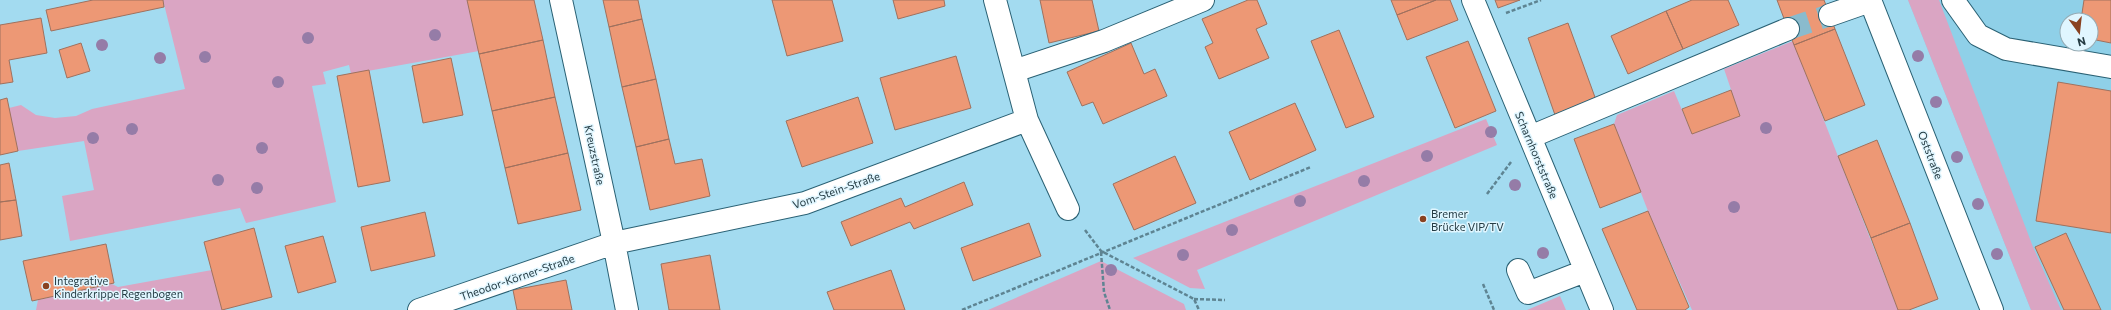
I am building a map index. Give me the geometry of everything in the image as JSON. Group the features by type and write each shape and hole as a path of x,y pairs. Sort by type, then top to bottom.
{"street":[{"name":"Kreuzstraße","path":"560,0 614,243 627,310"},
{"path":"995,0 1027,120 1068,209"},
{"path":"1014,71 1104,41 1203,0"},
{"name":"Scharnhorststraße","path":"1473,0 1602,310"},
{"path":"1830,15 1870,0"},
{"name":"Oststraße","path":"1870,0 1992,310"},
{"path":"1953,0 1978,35 2006,49 2111,67"},
{"path":"1530,136 1788,29"},
{"name":"Vom-Stein-Straße","path":"614,243 805,203 1027,120"},
{"name":"Theodor-Körner-Straße","path":"419,310 614,243"},
{"path":"1518,270 1528,293 1585,271"}],"path":[{"path":"1482,23 1541,0"},
{"path":"1487,194 1530,136"},
{"path":"962,310 1101,251 1311,167"},
{"path":"1101,251 1194,299 1225,300"},
{"path":"1101,251 1104,292 1110,310"},
{"path":"1483,284 1494,310"},
{"path":"1194,299 1199,310"}],"shaded area":[{"path":"163,0 467,0 479,51 351,74 349,65 323,72 326,84 312,86 336,202 246,223 240,208 70,241 62,196 94,190 84,141 18,151 9,108 21,105 36,115 55,118 76,116 92,109 185,89"},
{"path":"1908,0 2111,0 2111,310 2031,310"},
{"path":"1908,0 1939,0 2033,247 2061,310 2031,310"},
{"path":"1793,41 1898,310 1692,310 1648,211 1614,124 1617,115 1674,91 1692,134 1740,116 1724,69"},
{"path":"1486,119 1497,145 1197,270 1205,289 1190,288 1133,258"},
{"path":"1101,261 1184,304 1186,310 988,310"},
{"path":"212,270 222,310 36,310 38,300 112,284 118,287"},
{"path":"1560,296 1566,310 1527,310"}],"building":[{"path":"93,0 163,0 164,7 51,31 46,10"},
{"path":"467,0 534,0 543,40 479,54"},
{"path":"603,0 638,0 642,19 609,27"},
{"path":"772,0 832,0 843,41 787,56"},
{"path":"893,0 944,0 945,6 898,19"},
{"path":"1040,0 1092,0 1099,31 1049,43"},
{"path":"1248,0 1257,0 1267,24 1256,29 1269,58 1219,79 1205,47 1213,43 1202,19"},
{"path":"1391,0 1436,0 1397,15"},
{"path":"1436,0 1450,0 1458,20 1407,40 1397,15"},
{"path":"1495,0 1520,0 1498,8"},
{"path":"1692,0 1728,0 1739,25 1683,49 1666,11"},
{"path":"1777,0 1824,0 1835,29 1794,45"},
{"path":"2084,0 2111,0 2111,43 2099,41 2099,12 2082,12"},
{"path":"1666,11 1683,49 1628,74 1611,36"},
{"path":"41,18 47,53 9,60 13,82 0,84 0,25"},
{"path":"642,19 656,79 622,87 609,27"},
{"path":"1568,23 1596,100 1555,115 1528,38"},
{"path":"1835,29 1865,105 1825,121 1794,45"},
{"path":"1339,30 1374,117 1346,128 1311,41"},
{"path":"543,40 555,97 492,111 479,54"},
{"path":"1468,41 1496,111 1455,128 1426,57"},
{"path":"81,43 90,71 67,78 59,50"},
{"path":"1131,43 1144,74 1155,69 1167,96 1103,124 1093,102 1082,106 1067,72"},
{"path":"956,56 971,108 895,130 880,78"},
{"path":"451,58 463,115 423,123 412,66"},
{"path":"369,70 390,181 358,187 337,76"},
{"path":"656,79 669,139 636,147 622,87"},
{"path":"2058,82 2111,91 2111,233 2036,221"},
{"path":"1731,90 1740,116 1692,134 1682,109"},
{"path":"555,97 568,153 505,168 492,111"},
{"path":"858,97 873,143 802,167 786,121"},
{"path":"7,98 18,151 0,155 0,100"},
{"path":"1295,103 1316,150 1250,180 1229,132"},
{"path":"1614,124 1641,192 1600,208 1574,139"},
{"path":"669,139 675,164 702,159 710,196 650,210 636,147"},
{"path":"1877,140 1910,223 1871,238 1838,156"},
{"path":"568,153 581,210 518,224 505,168"},
{"path":"1175,156 1196,203 1134,230 1113,184"},
{"path":"9,163 16,200 0,202 0,165"},
{"path":"964,182 973,205 914,229 910,222 851,246 841,222 901,198 905,207"},
{"path":"16,200 22,236 0,240 0,202"},
{"path":"1648,211 1689,307 1685,310 1637,310 1602,229"},
{"path":"425,212 435,256 371,271 361,227"},
{"path":"1029,223 1041,256 973,281 961,248"},
{"path":"1910,223 1938,299 1909,310 1898,310 1871,238"},
{"path":"254,228 272,297 222,310 204,242"},
{"path":"2066,233 2101,310 2064,310 2035,247"},
{"path":"323,236 336,282 298,293 285,246"},
{"path":"106,244 114,283 32,301 23,261"},
{"path":"710,255 720,310 669,310 661,264"},
{"path":"891,270 905,310 834,310 827,292"},
{"path":"566,280 572,310 517,310 513,290"}],"tunnel":[{"path":"1788,29 1830,15"}],"place":[{"name":"Bremer Brücke VIP/TV","path":"1423,219"},
{"name":"Integrative Kinderkrippe Regenbogen","path":"46,286"}]}
